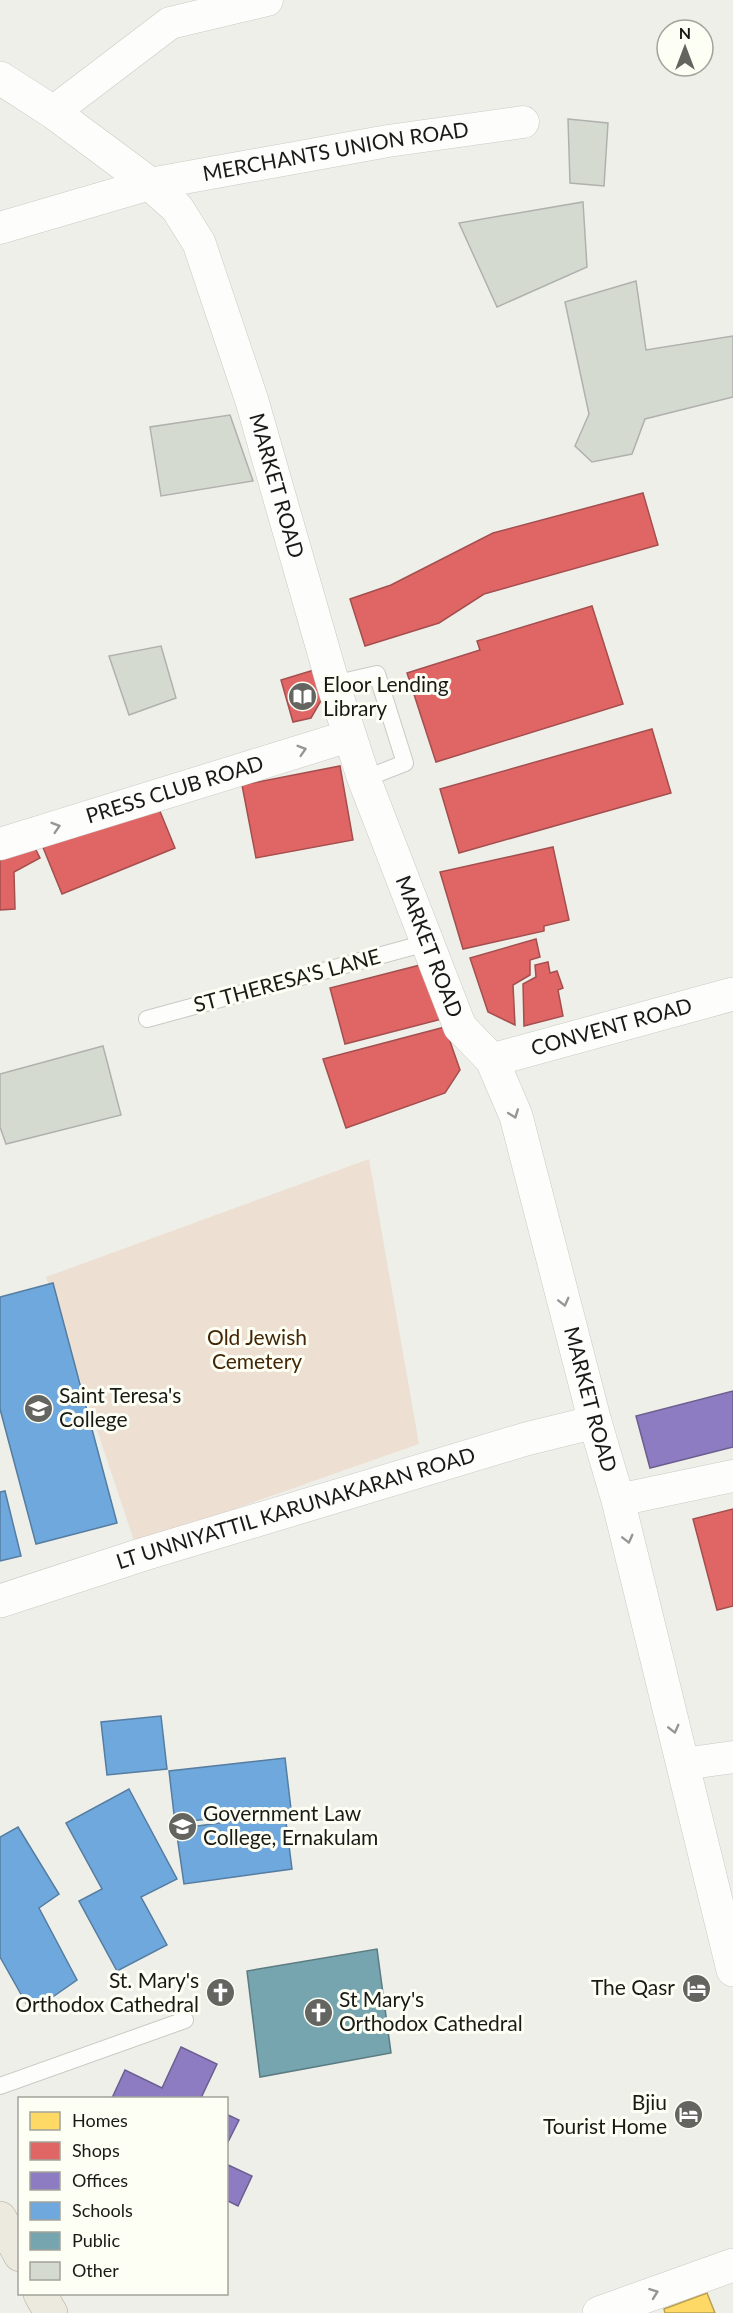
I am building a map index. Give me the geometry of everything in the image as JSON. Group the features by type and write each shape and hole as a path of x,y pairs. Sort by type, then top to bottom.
{"main road":[{"path":"0,2218 18,2251"},
{"path":"41,2295 51,2313"}],"street":[{"path":"52,112 170,23 267,0"},
{"name":"MARKET ROAD","path":"0,78 52,112 150,184 177,208 199,243 252,401 333,684 364,779 460,1028 492,1060 516,1116 595,1422 618,1500 733,1970"},
{"name":"MERCHANTS UNION ROAD","path":"0,228 150,184 388,141 523,122"},
{"name":"PRESS CLUB ROAD","path":"0,844 349,736"},
{"name":"CONVENT ROAD","path":"492,1060 733,994"},
{"name":"LT UNNIYATTIL KARUNAKARAN ROAD","path":"0,1600 526,1439 595,1422"},
{"path":"618,1500 733,1476"},
{"path":"683,1764 733,1757"},
{"path":"599,2313 733,2265"}],"lane":[{"path":"333,684 377,674 405,763 364,779"},
{"name":"ST THERESA'S LANE","path":"147,1019 426,943"},
{"path":"0,2086 186,2020"}],"green space":[{"name":"Old Jewish Cemetery","path":"369,1159 419,1444 135,1544 46,1277"}],"building: Homes":[{"path":"707,2293 715,2313 665,2313 664,2309"}],"building: Shops":[{"path":"643,493 658,545 484,594 439,623 365,646 350,599 391,585 493,533"},
{"path":"592,606 623,704 436,762 407,673 480,650 477,641"},
{"path":"314,670 322,699 311,718 293,722 281,680"},
{"path":"652,729 671,793 459,853 440,789"},
{"path":"340,766 353,840 256,858 242,785"},
{"path":"155,799 175,848 62,894 42,845"},
{"path":"34,846 40,858 14,872 15,909 0,910 0,856"},
{"path":"553,847 569,920 544,926 544,931 463,949 440,872"},
{"path":"536,939 540,957 530,960 530,975 513,985 515,1025 488,1012 470,958"},
{"path":"548,962 550,973 557,971 563,988 558,990 563,1016 524,1026 523,984 536,977 535,965"},
{"path":"428,963 442,1019 345,1044 330,988"},
{"path":"445,1027 460,1070 445,1093 346,1128 323,1059"},
{"path":"733,1509 733,1606 717,1610 693,1519"}],"building: Offices":[{"path":"733,1391 733,1447 650,1468 636,1416"},
{"path":"181,2047 217,2064 201,2097 112,2097 125,2070 162,2088"},
{"path":"228,2115 239,2120 228,2142"},
{"path":"228,2165 252,2176 238,2206 228,2201"}],"building: Schools":[{"name":"Saint Teresa's College","path":"53,1283 117,1523 36,1544 0,1409 0,1297"},
{"path":"5,1491 21,1556 0,1561 0,1492"},
{"path":"161,1716 167,1769 107,1775 101,1722"},
{"path":"285,1758 291,1809 175,1823 169,1771"},
{"path":"129,1789 177,1879 141,1897 167,1945 117,1971 79,1901 102,1889 66,1823"},
{"path":"285,1814 292,1869 184,1884 176,1829"},
{"path":"18,1827 59,1894 39,1908 77,1980 31,2012 0,1957 0,1837"}],"building: Public":[{"name":"St Mary's Orthodox Cathedral","path":"377,1949 391,2053 260,2077 247,1971"}],"building: Other":[{"path":"568,119 608,123 604,186 570,183"},
{"path":"583,202 587,267 497,307 459,223"},
{"path":"636,281 646,350 733,336 733,397 645,419 632,454 592,462 575,446 589,414 565,302"},
{"path":"230,415 253,481 161,496 150,427"},
{"path":"161,646 176,698 129,715 109,656"},
{"path":"103,1046 121,1115 6,1144 0,1127 0,1074"}],"place":[{"name":"Eloor Lending Library","path":"302,697"},
{"name":"Saint Teresa's College","path":"38,1408"},
{"name":"Government Law College, Ernakulam","path":"182,1826"},
{"name":"The Qasr","path":"696,1988"},
{"name":"St. Mary's Orthodox Cathedral","path":"220,1993"},
{"name":"St Mary's Orthodox Cathedral","path":"318,2012"},
{"name":"Bjiu Tourist Home","path":"688,2115"}]}
